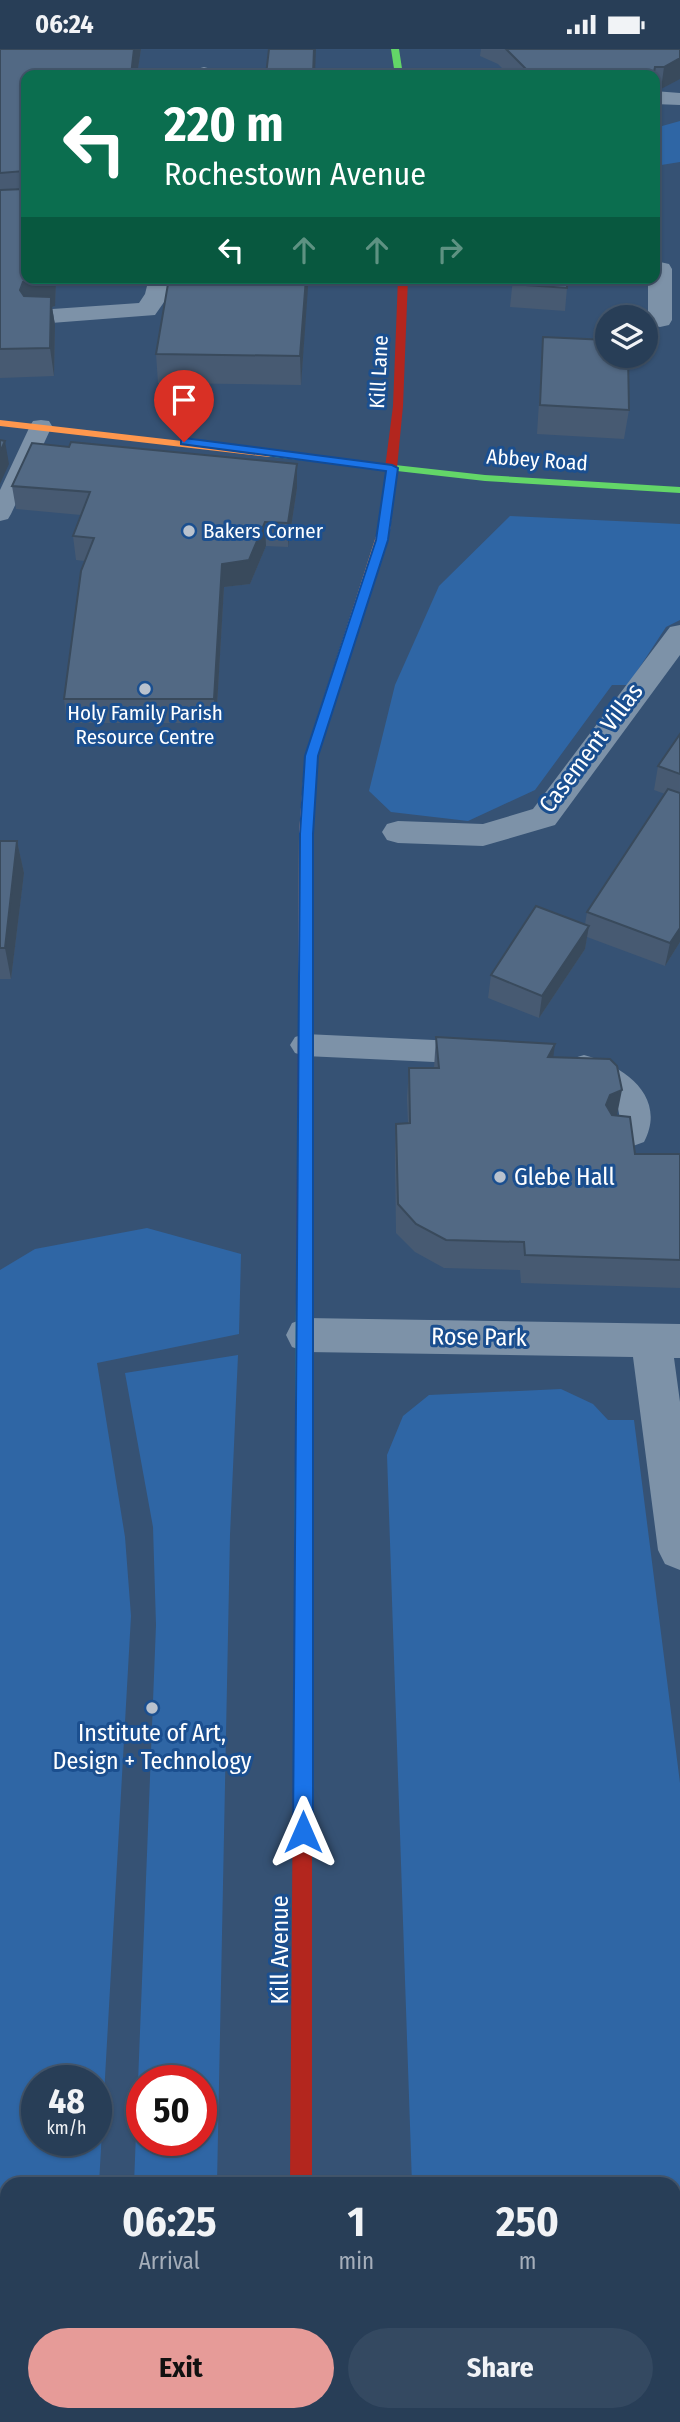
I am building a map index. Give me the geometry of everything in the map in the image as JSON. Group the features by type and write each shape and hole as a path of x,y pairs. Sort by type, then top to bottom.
{"main road":[{"path":"395,49 399,70"},
{"name":"Kill Lane","path":"392,468 401,369 403,284"},
{"name":"Abbey Road","path":"0,423 530,482 680,490"},
{"name":"Kill Avenue","path":"301,2177 306,834 311,756 382,540 392,468"}],"street":[{"path":"660,97 680,99"},
{"path":"660,320 665,267"},
{"path":"38,317 146,310 157,295 160,284"},
{"name":"Casement Villas","path":"398,832 483,835 544,817 680,633"},
{"name":"Rose Park","path":"306,1335 666,1341 680,1550"}],"lane":[{"path":"0,515 41,426"},
{"path":"305,1045 439,1050 504,1056"},
{"path":"556,1061 600,1069 615,1077 621,1084 633,1106 635,1125 633,1134 618,1134"}],"shaded area":[{"path":"680,121 680,162 660,165 660,127"},
{"path":"510,516 680,524 680,620 666,627 628,685 612,685 535,790 468,821 391,812 369,791 395,685 439,586"},
{"path":"147,1228 241,1254 239,1334 97,1363 125,1537 131,1616 106,2065 21,2065 21,2156 101,2156 99,2177 0,2177 0,1270 35,1249"},
{"path":"238,1355 230,1535 217,2177 134,2177 135,2156 217,2156 217,2065 139,2065 156,1625 153,1527 125,1373"},
{"path":"561,1389 593,1404 608,1420 634,1420 680,1783 680,2177 412,2177 387,1455 403,1416 429,1395"}],"building":[{"path":"0,49 134,49 132,70 21,70 21,171 0,173"},
{"path":"269,49 314,49 313,70 267,70"},
{"path":"506,49 680,49 680,58 664,67 655,67 654,70 527,70"},
{"path":"21,189 22,284 20,290 24,296 51,297 50,348 0,349 0,190"},
{"path":"168,284 306,284 300,356 156,354"},
{"path":"512,284 567,284 567,288"},
{"path":"543,337 595,339 595,368 628,368 629,410 540,405"},
{"path":"71,442 297,464 288,523 265,522 249,560 222,564 214,699 64,699 81,571 94,538 73,536 90,492 12,486 32,443 69,447"},
{"path":"680,734 680,774 658,766"},
{"path":"668,789 680,793 680,928 670,943 587,912"},
{"path":"0,841 17,841 5,948 0,948"},
{"path":"536,906 589,926 542,996 491,975"},
{"name":"Glebe Hall","path":"436,1037 555,1044 548,1057 610,1059 617,1066 622,1090 610,1095 606,1105 612,1115 630,1117 635,1154 680,1154 680,1260 525,1255 524,1242 446,1240 416,1224 398,1204 396,1124 410,1123 409,1068 439,1068"}],"traffic: fast":[{"path":"395,49 398,70"},
{"path":"269,454 485,478 680,490"},
{"path":"303,1629 304,1298"}],"traffic: slow":[{"path":"0,423 269,454"},
{"path":"305,1031 306,833 311,756 384,530 391,468"}],"traffic: jam":[{"path":"391,468 398,406 403,284"},
{"path":"304,1298 305,1031"},
{"path":"301,2177 303,1629"}],"place":[{"name":"Bakers Corner","path":"189,531"},
{"name":"Holy Family Parish Resource Centre","path":"145,689"},
{"name":"Glebe Hall","path":"500,1177"},
{"name":"Institute of Art, Design + Technology","path":"152,1708"}],"route":[{"path":"184,442 392,468 382,540 311,756 306,834 303,1832"}]}
